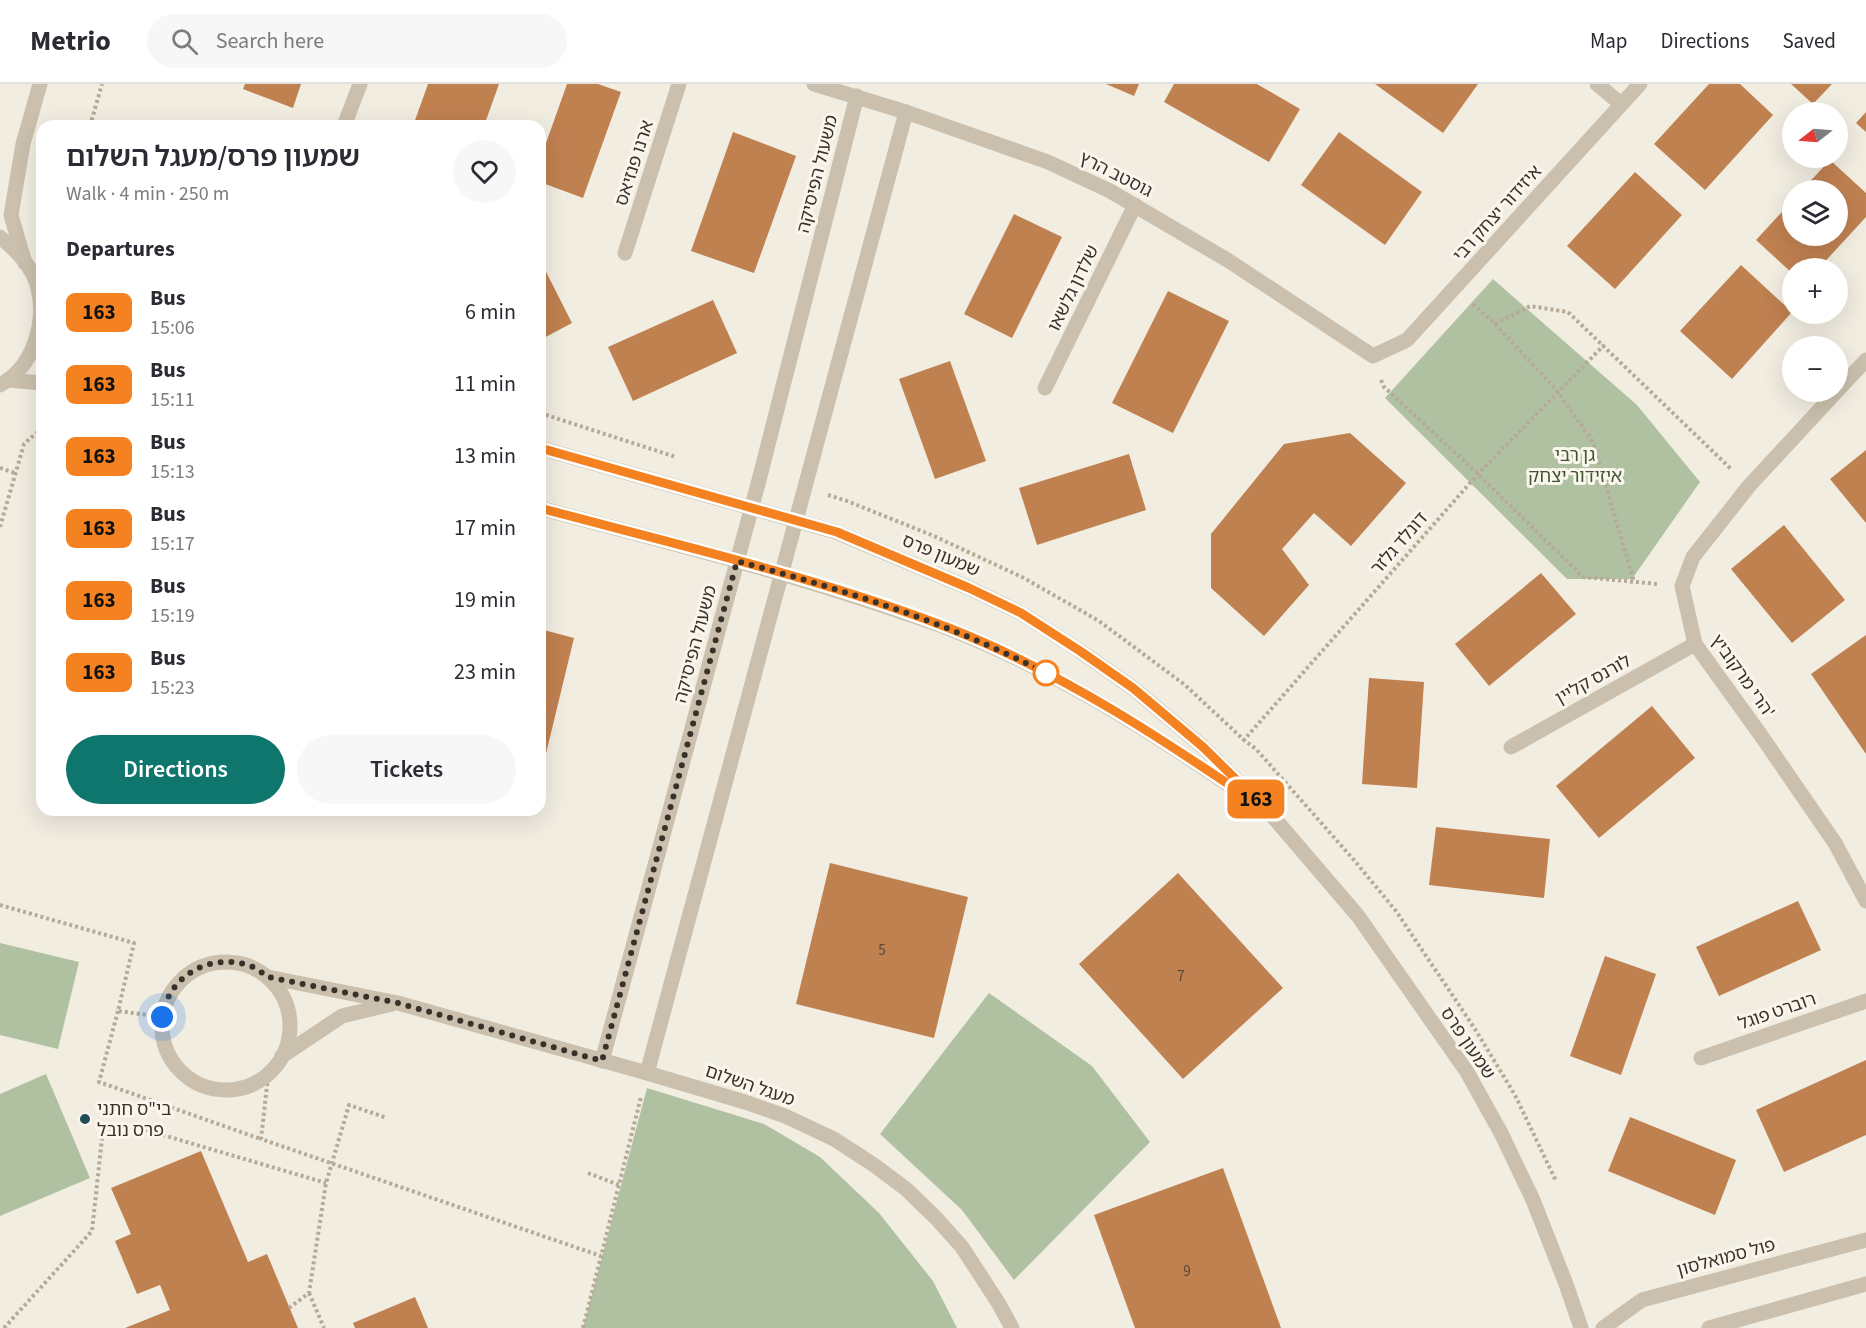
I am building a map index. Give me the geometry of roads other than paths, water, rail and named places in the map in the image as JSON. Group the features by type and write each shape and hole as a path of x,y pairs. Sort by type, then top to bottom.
{"street":[{"path":"25,263 11,214 23,144 40,84"},
{"path":"346,120 360,84"},
{"name":"ארנו פנזיאס","path":"625,254 679,84"},
{"name":"גוסטב הרץ","path":"814,84 906,112 1048,162 1110,191 1229,261 1373,356"},
{"path":"1597,84 1622,104"},
{"name":"איזידור יצחק רבי","path":"1373,356 1407,340 1640,84"},
{"name":"משעול הפיסיקה","path":"602,1061 752,508 857,96"},
{"path":"647,1073 906,112"},
{"name":"שלדון גלשאו","path":"1045,388 1135,205"},
{"path":"0,237 19,253 36,279"},
{"path":"4,383 23,365 36,341"},
{"path":"1848,379 1866,360"},
{"path":"4,383 36,383"},
{"name":"הרי מרקוביץ'","path":"1827,402 1749,486 1693,557 1682,586 1695,644 1835,843 1866,901"},
{"name":"שמעון פרס","path":"546,450 837,532 969,588 1021,613 1080,651 1133,688 1203,747 1268,811 1358,916 1467,1072 1501,1133 1533,1200 1581,1328"},
{"name":"שמעון פרס","path":"546,510 837,590 950,629 1033,666 1147,730 1268,811"},
{"name":"לורנס קליין","path":"1511,747 1695,644"},
{"path":"228,961 250,965 268,977 282,995 289,1012 290,1035 282,1056 269,1074 250,1086 233,1090 211,1088 190,1079 174,1064 163,1039 162,1017 169,996 182,978 206,964 228,961"},
{"name":"מעגל השלום","path":"268,977 398,1003 647,1073 785,1116 834,1139 906,1189 962,1247 1012,1328"},
{"name":"רוברט פוגל","path":"1701,1058 1866,1001"},
{"name":"מעגל השלום","path":"282,1056 342,1016 398,1003"},
{"name":"פול סמואלסון","path":"1603,1328 1642,1300 1866,1240"},
{"path":"1709,1328 1866,1284"}],"place":[{"name":"בי\"ס חתני פרס נובל","path":"85,1119"}],"park label":[{"name":"גן רבי איזידור יצחק","path":"1575,466"}]}
